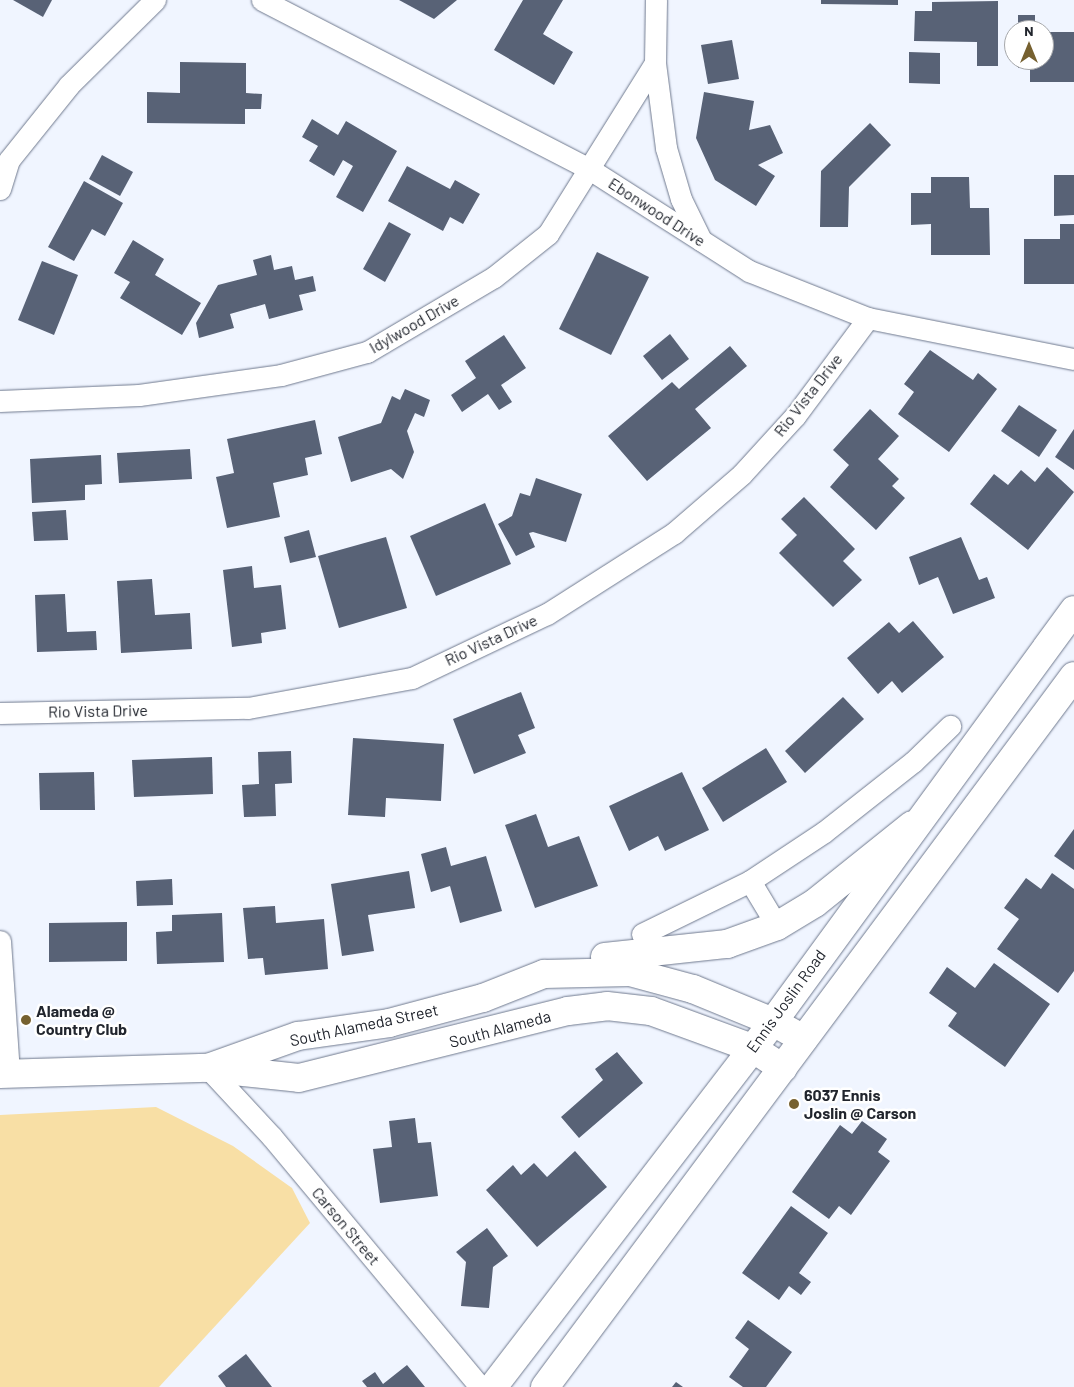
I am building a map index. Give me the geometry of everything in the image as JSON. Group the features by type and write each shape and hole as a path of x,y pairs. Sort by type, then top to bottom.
{"main road":[{"name":"Ennis Joslin Road","path":"493,1387 752,1048 774,1022 1074,610"},
{"path":"545,1387 1074,676"},
{"path":"544,974 590,958 727,944 777,926 814,904 921,818"},
{"name":"South Alameda Street","path":"4,1073 208,1068 298,1036 389,1023 483,998 544,974 630,972 693,989 774,1022 804,1040"},
{"name":"South Alameda","path":"208,1068 299,1078 568,1010 607,1006 651,1010 752,1048 783,1068"}],"street":[{"path":"0,189 9,160 69,85 155,0"},
{"name":"Ebonwood Drive","path":"262,0 591,170 749,271 868,318 1074,360"},
{"path":"656,0 656,62 666,148 681,199 702,240"},
{"name":"Idylwood Drive","path":"0,402 148,394 281,375 367,352 494,278 548,234 591,170 656,62"},
{"name":"Rio Vista Drive","path":"0,713 248,708 412,678 547,614 674,533 749,466 794,416 868,318"},
{"path":"642,934 750,881 839,820 913,762 950,726"},
{"path":"750,881 777,926"},
{"path":"0,941 4,1073"},
{"name":"Carson Street","path":"208,1068 272,1137 480,1387"}],"shaded area":[{"path":"156,1107 233,1146 292,1188 310,1223 159,1387 0,1387 0,1115"}],"building":[{"path":"13,0 52,0 43,17"},
{"path":"399,0 457,0 434,19"},
{"path":"523,0 563,0 543,34 573,52 554,85 494,50"},
{"path":"821,0 898,0 898,5 821,4"},
{"path":"998,1 998,66 977,66 977,42 914,41 915,11 932,11 932,2"},
{"path":"1018,15 1035,15 1035,20 1018,20"},
{"path":"1054,32 1074,32 1074,82 1030,82 1030,70 1054,70"},
{"path":"732,40 739,79 708,84 701,45"},
{"path":"909,52 940,53 940,84 909,83"},
{"path":"180,62 246,63 246,93 262,94 261,109 245,109 245,124 147,123 147,92 180,93"},
{"path":"704,92 754,101 749,130 770,125 783,153 758,165 775,176 756,206 715,180 696,138"},
{"path":"312,119 338,135 346,121 397,151 363,212 336,197 353,166 343,160 334,176 309,161 318,146 302,137"},
{"path":"870,123 891,145 849,187 848,227 820,227 821,171"},
{"path":"102,155 133,172 120,196 89,179"},
{"path":"407,166 450,189 455,180 480,194 463,224 450,217 443,231 388,201"},
{"path":"1054,175 1074,175 1074,215 1054,216"},
{"path":"931,177 969,177 970,208 989,208 990,255 931,255 931,224 911,225 911,193 931,193"},
{"path":"84,181 123,203 105,236 92,229 74,261 48,247"},
{"path":"389,222 411,234 385,282 363,269"},
{"path":"1060,224 1074,224 1074,284 1024,284 1024,239 1060,239"},
{"path":"133,240 164,259 155,275 201,303 182,335 120,298 130,282 114,273"},
{"path":"597,252 649,277 611,355 559,329"},
{"path":"271,255 274,270 292,266 295,280 313,276 316,291 299,295 303,310 269,319 265,304 230,314 234,328 199,338 196,323 218,285 257,275 253,260"},
{"path":"42,261 78,275 54,335 18,320"},
{"path":"670,334 689,359 662,380 643,356"},
{"path":"504,335 526,368 501,385 512,402 499,410 488,394 462,412 451,395 476,378 465,361"},
{"path":"730,346 747,366 695,409 711,428 647,481 608,436 672,382 679,389"},
{"path":"930,350 973,380 978,373 997,389 949,452 898,414 914,392 904,384"},
{"path":"405,389 430,400 424,417 415,413 407,431 414,452 403,479 391,469 351,482 338,437 381,423 392,396 400,400"},
{"path":"1019,405 1057,430 1039,457 1001,431"},
{"path":"870,409 899,436 878,459 899,479 892,486 905,498 876,530 830,487 849,465 833,450"},
{"path":"315,420 322,454 305,458 308,475 273,483 280,517 227,528 216,477 234,473 227,439"},
{"path":"1074,429 1074,470 1055,457"},
{"path":"190,449 192,479 119,483 117,453"},
{"path":"101,455 102,484 85,485 85,500 32,503 30,459"},
{"path":"1047,467 1074,492 1028,550 970,504 994,474 1008,485 1021,470 1035,482"},
{"path":"536,478 582,494 566,542 533,532 529,533 535,547 516,556 498,524 512,516 520,493 530,496"},
{"path":"804,497 855,549 843,561 862,580 833,607 779,553 797,535 781,519"},
{"path":"485,503 511,564 436,596 410,536"},
{"path":"66,510 68,540 34,541 32,512"},
{"path":"309,530 316,557 290,563 284,537"},
{"path":"386,537 407,608 339,628 318,556"},
{"path":"961,537 979,580 987,577 995,598 953,614 938,577 919,585 909,557"},
{"path":"252,566 254,588 281,585 286,629 261,633 262,643 232,647 223,570"},
{"path":"152,579 155,615 190,613 192,649 121,653 117,581"},
{"path":"65,594 67,632 96,631 97,650 37,652 35,595"},
{"path":"913,621 944,657 902,693 892,681 878,694 847,658 889,622 899,633"},
{"path":"521,692 535,728 518,735 526,753 474,774 453,719"},
{"path":"843,697 864,719 805,773 785,751"},
{"path":"353,738 444,744 441,801 386,798 385,817 348,815"},
{"path":"766,748 787,782 723,822 702,788"},
{"path":"291,751 292,783 275,784 276,816 244,817 242,785 259,784 258,752"},
{"path":"212,757 213,794 134,797 132,760"},
{"path":"94,772 95,810 40,810 39,773"},
{"path":"682,772 709,830 665,851 658,836 629,851 609,806"},
{"path":"536,814 548,847 579,836 598,886 535,908 505,825"},
{"path":"1074,829 1074,870 1054,856"},
{"path":"446,847 451,866 486,856 502,911 460,923 450,886 431,892 421,854"},
{"path":"409,871 415,908 368,915 374,951 342,956 331,884"},
{"path":"1052,873 1074,889 1074,971 1058,993 997,949 1019,919 1004,908 1026,878 1041,889"},
{"path":"172,879 173,905 137,906 136,881"},
{"path":"275,906 276,923 324,919 328,969 265,975 263,958 248,959 243,908"},
{"path":"222,913 224,962 157,964 156,932 172,931 172,915"},
{"path":"127,922 127,961 49,962 49,923"},
{"path":"994,963 1050,1004 1005,1067 948,1026 957,1013 929,993 947,967 975,988"},
{"path":"617,1052 643,1083 579,1138 561,1117 603,1080 595,1069"},
{"path":"415,1118 418,1143 431,1142 438,1196 380,1203 373,1149 392,1147 389,1121"},
{"path":"862,1121 887,1139 878,1152 890,1161 851,1215 839,1206 829,1219 792,1192 840,1125 852,1134"},
{"path":"575,1151 607,1187 537,1247 486,1190 513,1165 521,1175 534,1163 547,1177"},
{"path":"791,1206 828,1233 799,1273 811,1282 801,1295 789,1286 779,1300 742,1273"},
{"path":"487,1228 508,1256 493,1267 489,1308 461,1306 466,1262 456,1252"},
{"path":"748,1320 792,1352 766,1387 743,1387 729,1377 749,1349 735,1338"},
{"path":"246,1354 272,1387 226,1387 218,1376"},
{"path":"407,1365 425,1387 367,1387 362,1381 375,1372 383,1384"},
{"path":"676,1382 683,1387 672,1387"}],"place":[{"name":"Alameda @ Country Club","path":"26,1020"},
{"name":"6037 Ennis Joslin @ Carson","path":"794,1104"}]}
